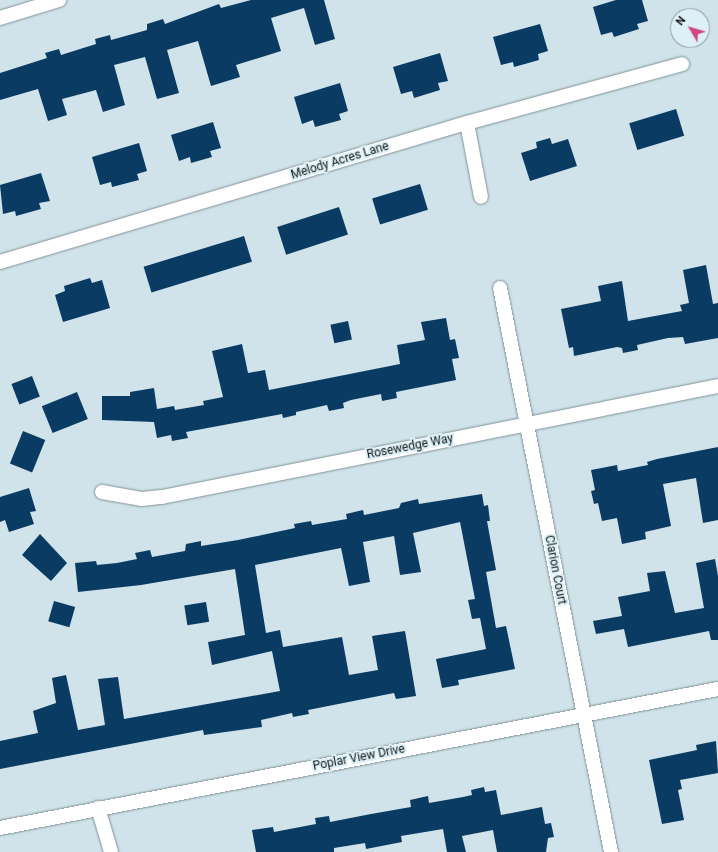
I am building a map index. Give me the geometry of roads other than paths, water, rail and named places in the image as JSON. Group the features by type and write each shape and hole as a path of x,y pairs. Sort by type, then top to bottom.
{"street":[{"path":"0,18 59,0"},
{"name":"Melody Acres Lane","path":"0,262 467,123 682,64"},
{"path":"467,123 481,197"},
{"name":"Clarion Court","path":"500,288 611,852"},
{"name":"Rosewedge Way","path":"102,492 142,498 162,497 718,386"},
{"name":"Poplar View Drive","path":"0,828 718,689"},
{"path":"98,808 111,852"}]}
